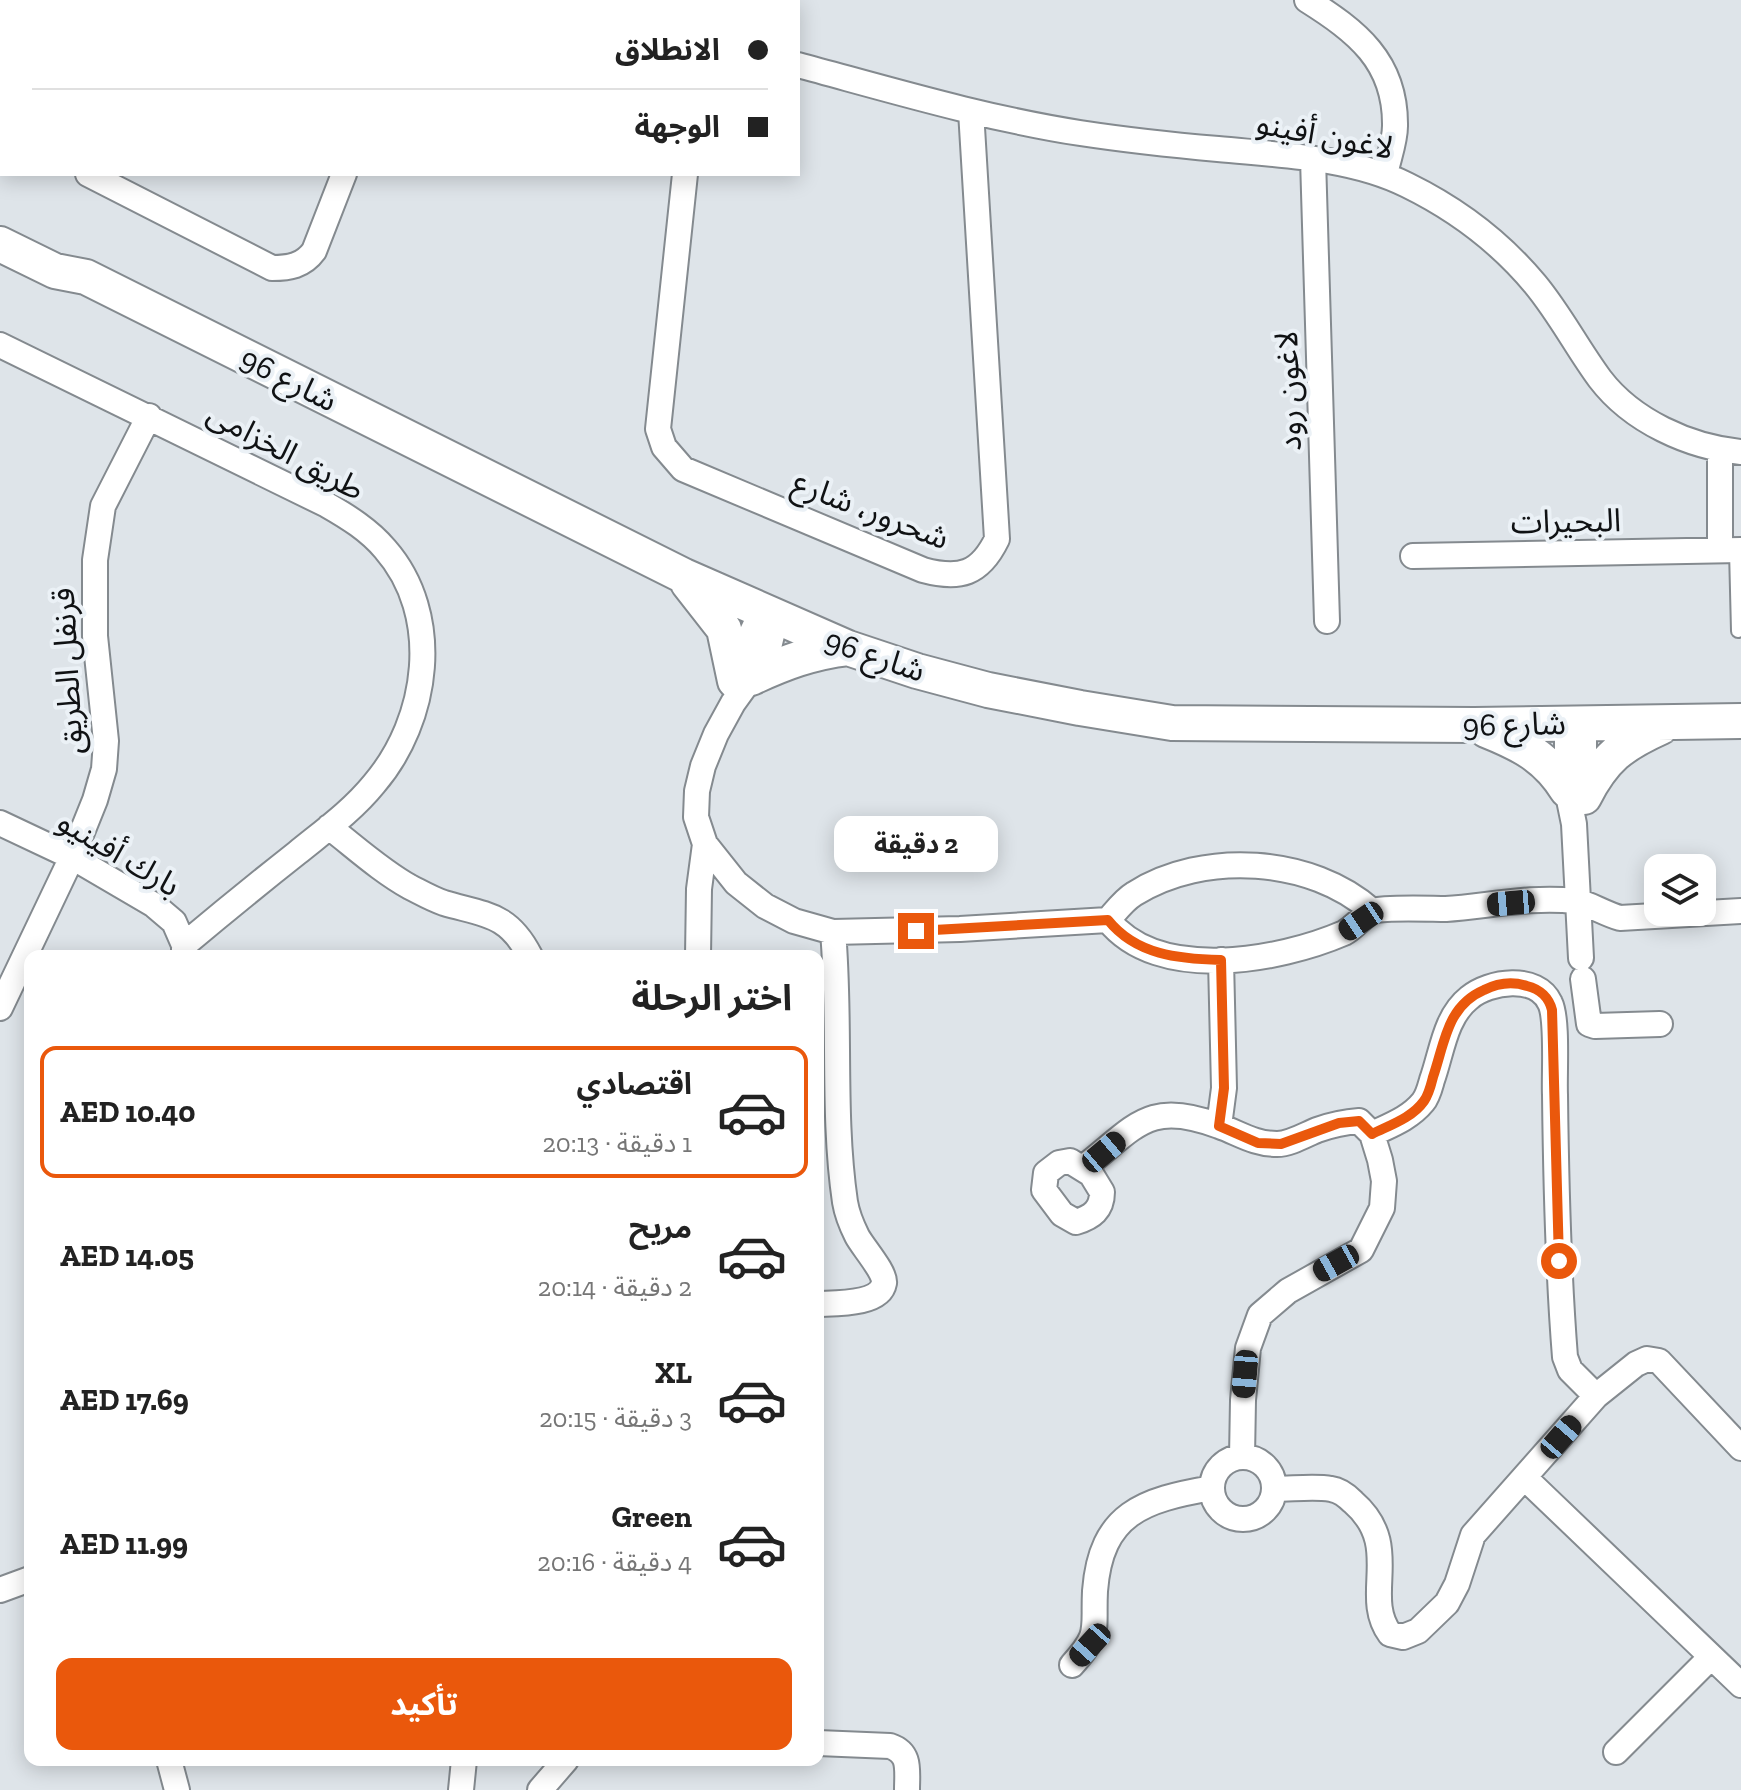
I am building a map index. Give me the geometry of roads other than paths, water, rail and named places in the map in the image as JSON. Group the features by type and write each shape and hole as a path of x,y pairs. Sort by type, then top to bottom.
{"street":[{"path":"1307,0 1355,34 1375,55 1384,70 1395,127 1385,175"},
{"name":"لاغون أفينو","path":"800,66 1008,120 1081,133 1313,159 1385,175 1452,210 1515,262 1551,304 1600,380 1631,409 1667,431 1730,451"},
{"name":"شحرور، شارع","path":"685,176 658,429 664,447 683,469 923,570 945,576 965,574 988,558 997,539 971,111"},
{"name":"لاغون رود","path":"1313,159 1327,621"},
{"path":"92,176 272,268 287,268 308,260 314,251 343,176"},
{"name":"شارع 96","path":"0,223 61,254 86,277"},
{"name":"شارع 96","path":"0,244 55,271 86,277 684,576 848,648 917,671 988,690 1172,723 1474,725 1741,721"},
{"name":"طريق الخزامى","path":"0,345 149,416 353,520 385,549 408,585 419,617 423,651 417,700 399,747 377,781 329,827 184,950"},
{"name":"قرنفل الطريق","path":"28,950 72,857 104,769 106,741 93,602 95,560 103,506 149,416"},
{"path":"1730,451 1732,550"},
{"name":"البحيرات","path":"1413,556 1732,550"},
{"path":"684,576 724,629 740,687"},
{"path":"767,613 772,635 767,656 740,687 703,766 697,791 696,817 705,844 736,883 765,906 794,921 833,932 960,929 1108,920 1133,895 1172,876 1220,866 1259,865 1301,873 1338,887 1372,911"},
{"path":"740,687 795,658 819,651 848,648"},
{"path":"1575,804 1609,757 1628,742 1670,723"},
{"path":"1575,724 1578,901 1589,1024 1660,1024"},
{"path":"1474,725 1525,745 1544,760 1575,804"},
{"name":"بارك أفينيو","path":"0,823 72,857 154,905 174,922 184,950"},
{"path":"329,827 406,885 443,903 467,907 508,925 527,950"},
{"path":"698,950 699,889 705,844"},
{"path":"1108,920 1118,933 1136,945 1160,954 1221,960 1271,956 1300,948 1345,932 1372,911 1543,900 1578,901 1603,914 1620,918 1741,911"},
{"path":"824,1304 862,1301 879,1293 884,1284 883,1276 847,1215 841,1176 837,976 833,932"},
{"name":"قرنفل الطريق","path":"0,1008 24,958"},
{"path":"1219,1126 1224,1088 1221,960"},
{"path":"1372,1134 1409,1116 1426,1099 1449,1023 1457,1009 1471,996 1509,983 1528,986 1542,993 1550,1002 1565,1357 1570,1370 1596,1396"},
{"path":"1084,1167 1137,1124 1155,1115 1171,1114 1219,1126 1258,1143 1281,1144 1339,1123 1359,1121 1372,1134 1384,1181 1382,1208 1361,1250 1288,1291 1260,1315 1248,1348 1242,1457"},
{"path":"1275,1489 1334,1489 1357,1505 1371,1522 1380,1543 1381,1623 1390,1634 1403,1637 1418,1631 1447,1603 1457,1584 1473,1535 1596,1396 1636,1364 1647,1359 1659,1361 1741,1448"},
{"path":"1242,1457 1251,1457 1266,1466 1275,1489 1268,1507 1252,1518 1243,1519 1233,1518 1217,1506 1212,1488 1221,1466 1242,1457"},
{"path":"1525,1478 1741,1685"},
{"path":"1072,1665 1090,1645 1095,1629 1099,1563 1105,1543 1118,1523 1139,1508 1183,1493 1212,1488"},
{"path":"0,1590 24,1581"},
{"path":"1616,1752 1711,1657"},
{"path":"824,1743 900,1749 907,1757 907,1790"},
{"path":"171,1766 177,1790"},
{"path":"461,1790 463,1766"},
{"path":"540,1790 561,1766"}],"lane":[{"path":"1732,550 1738,631"}]}
